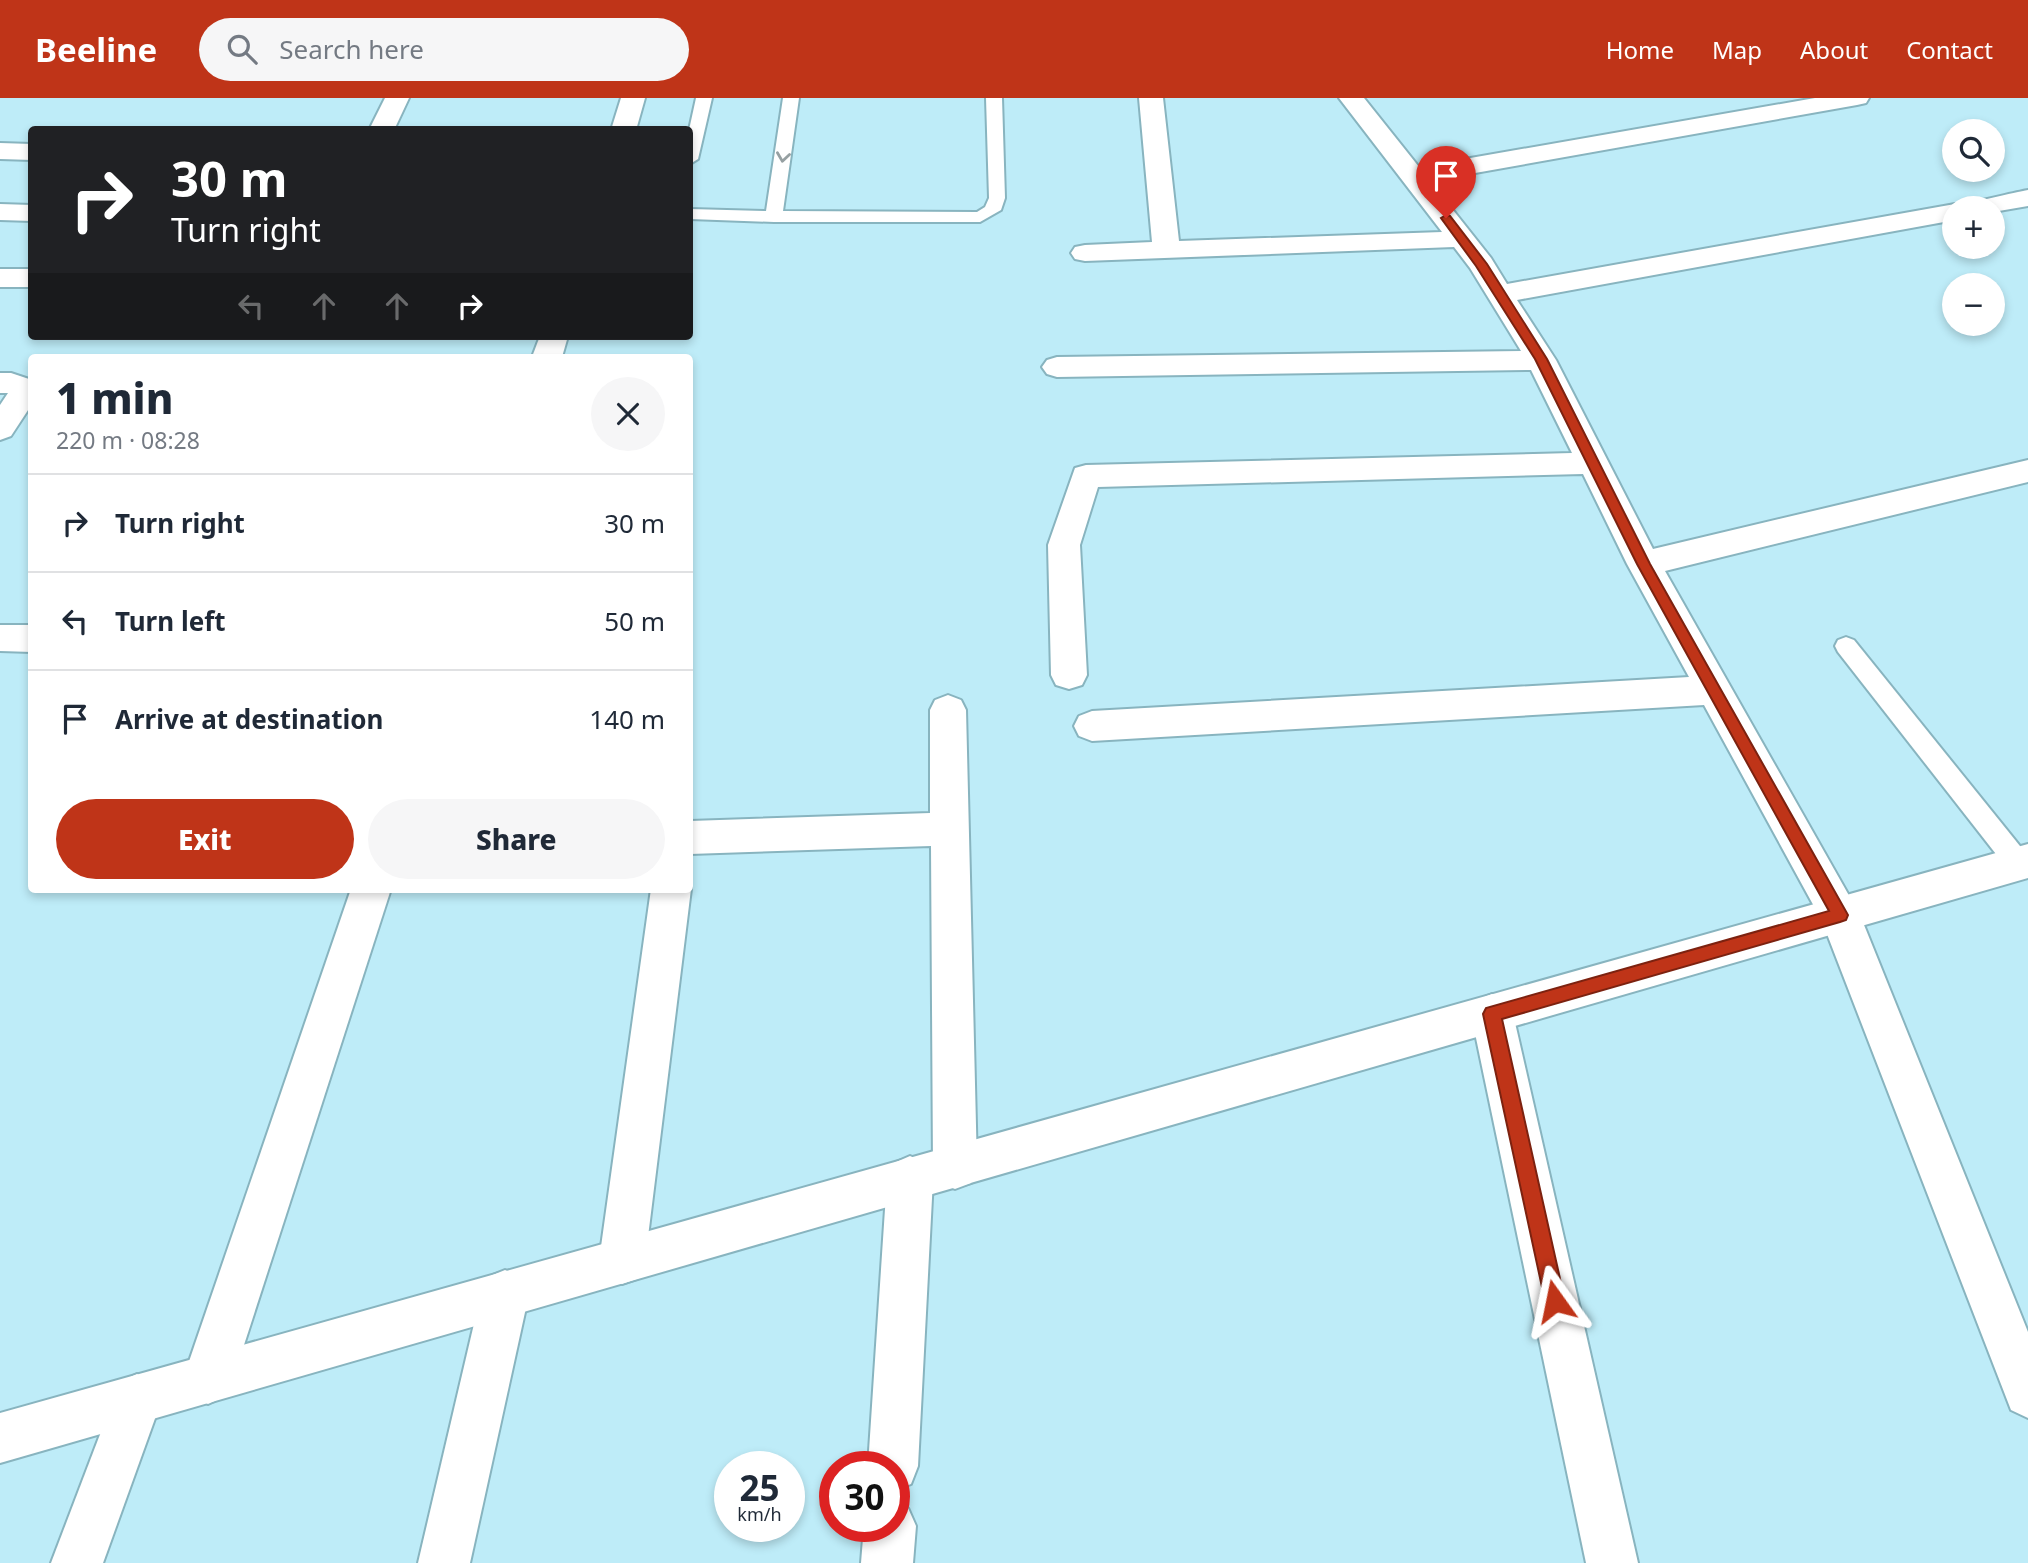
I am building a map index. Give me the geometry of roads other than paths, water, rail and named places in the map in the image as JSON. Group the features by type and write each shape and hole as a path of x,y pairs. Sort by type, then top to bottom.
{"street":[{"path":"384,126 397,98"},
{"path":"623,126 633,98"},
{"path":"1151,98 1166,250"},
{"path":"1351,98 1462,239 1541,359 1644,564 1840,915 2028,1393"},
{"path":"1414,176 1857,98"},
{"path":"0,151 28,152"},
{"path":"2005,202 2028,198"},
{"path":"0,212 28,213"},
{"path":"1500,294 1942,214"},
{"path":"1085,253 1462,239"},
{"path":"0,278 28,278"},
{"path":"1057,367 1541,359"},
{"path":"0,383 12,383 26,389 0,429"},
{"path":"1069,675 1064,545 1086,476 1593,463"},
{"path":"1644,564 2028,471"},
{"path":"0,638 28,639"},
{"path":"1092,726 1714,690"},
{"path":"948,710 955,1167"},
{"path":"693,838 950,828"},
{"path":"0,1438 2024,862"},
{"path":"208,1379 370,893"},
{"path":"622,1261 670,893"},
{"path":"1492,1014 1612,1563"},
{"path":"894,1451 910,1179"},
{"path":"444,1563 505,1294"},
{"path":"77,1563 137,1399"},
{"path":"887,1563 889,1542"}],"lane":[{"path":"693,146 704,98"},
{"path":"774,217 791,98"},
{"path":"693,215 980,217 993,210 997,198 994,98"},
{"path":"1846,646 2024,862"}]}
